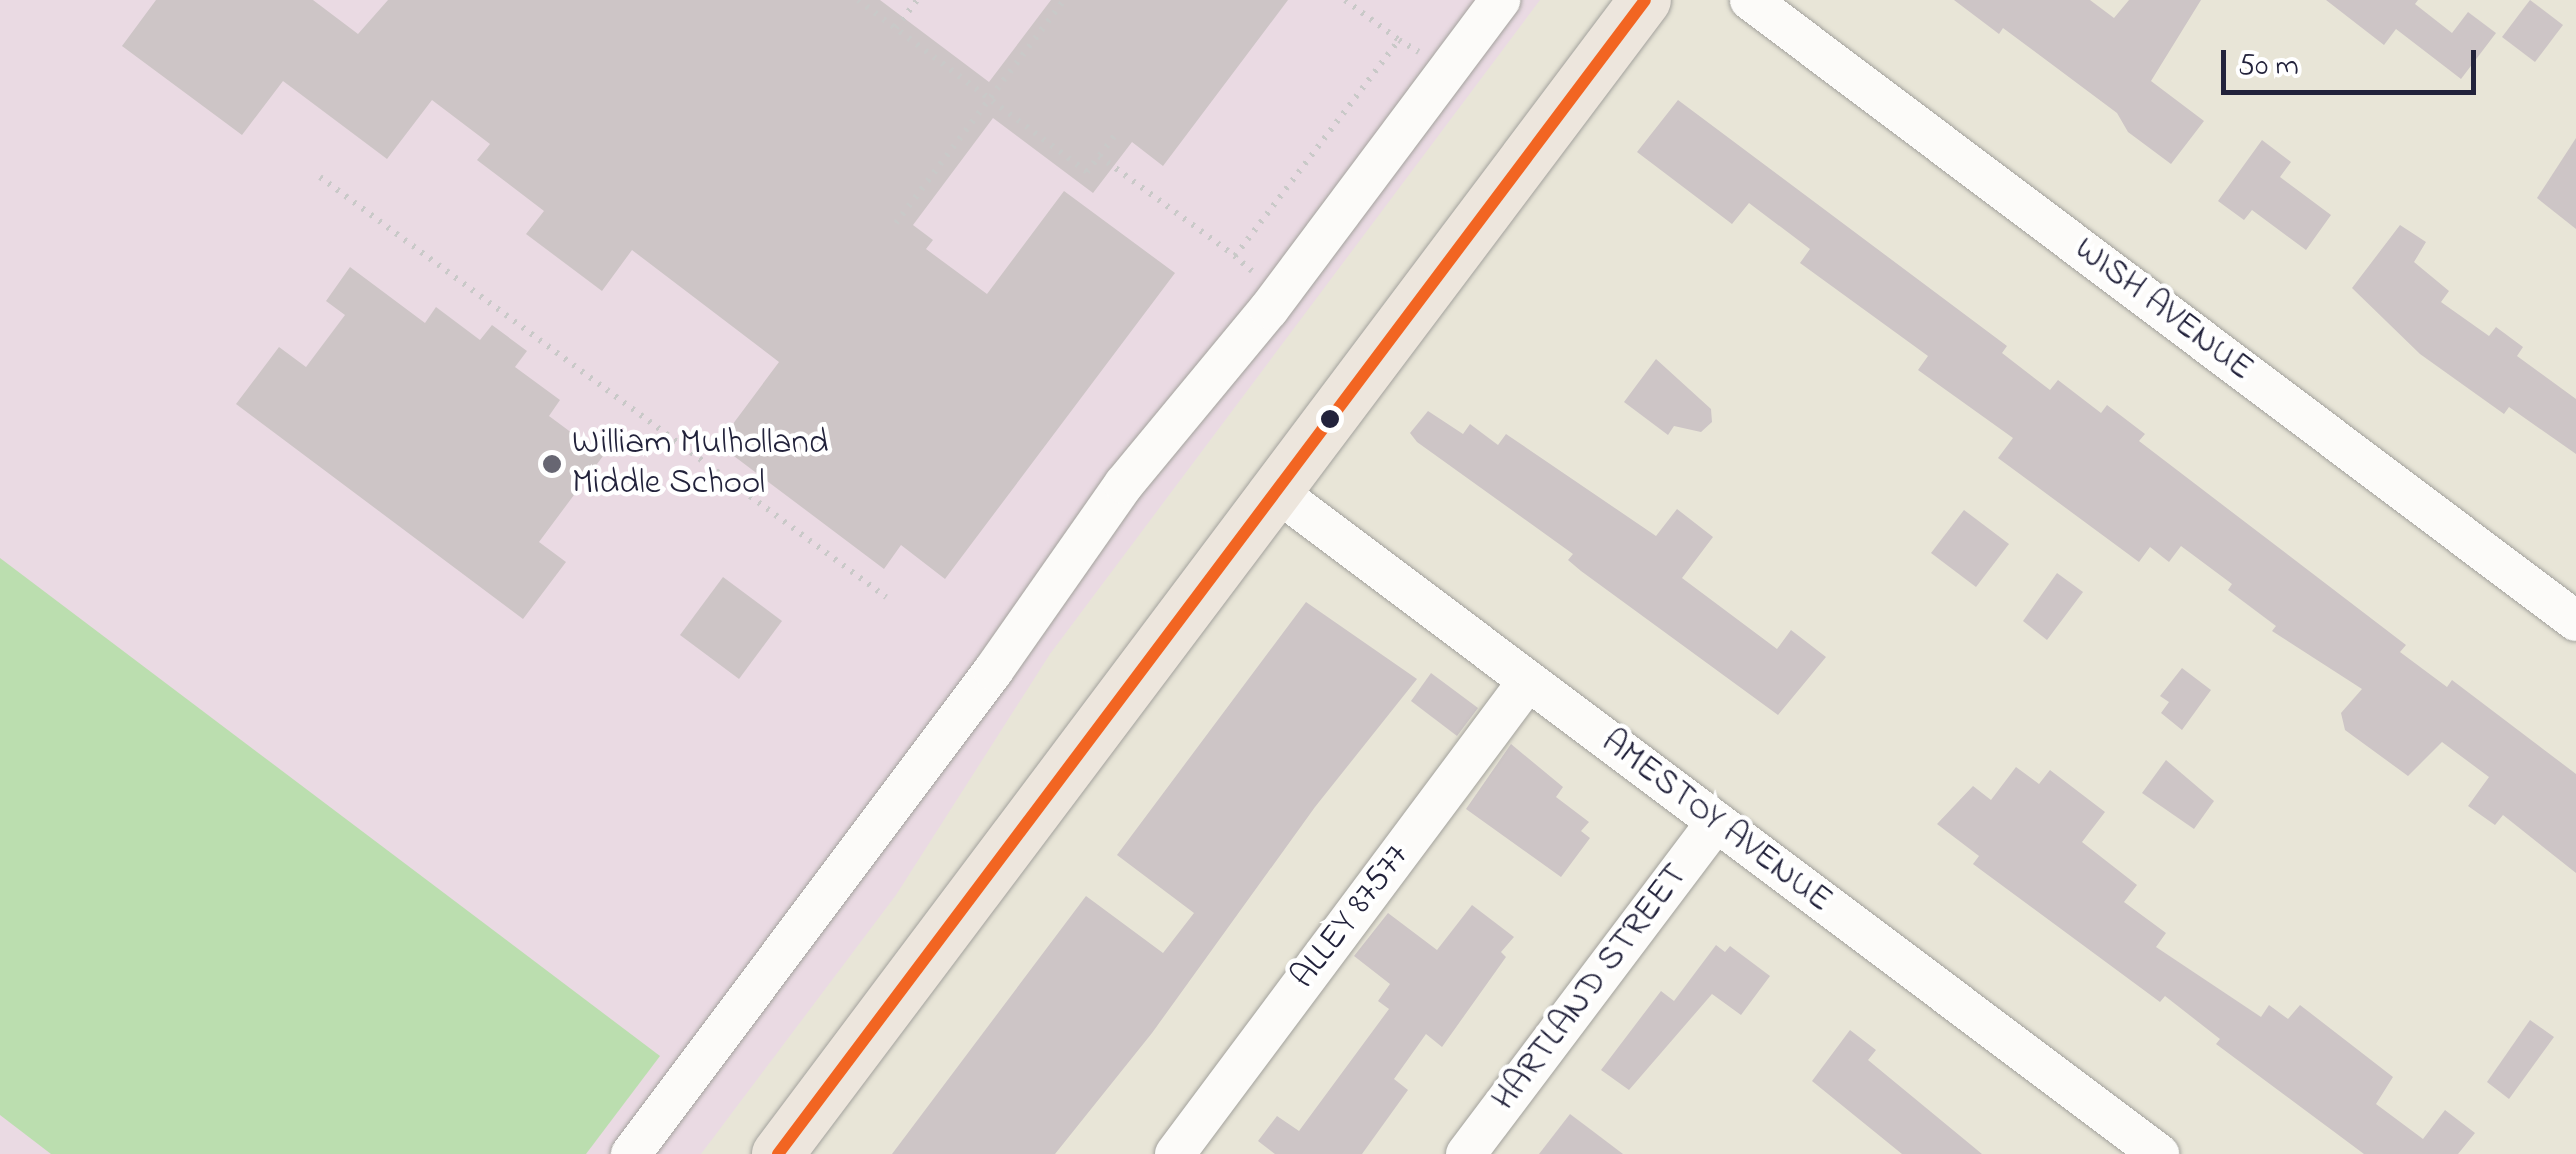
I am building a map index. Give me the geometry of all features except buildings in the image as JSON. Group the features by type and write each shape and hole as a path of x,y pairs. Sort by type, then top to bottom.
{"main road":[{"path":"778,1154 1273,489 1645,0"}],"street":[{"path":"631,1154 993,671 1124,484 1269,309 1500,0"},
{"name":"WISH AVENUE","path":"1750,0 2576,621"},
{"name":"AMESTOY AVENUE","path":"1273,489 2159,1154"},
{"name":"ALLEY 87577","path":"1175,1154 1528,681"},
{"name":"HARTLAND STREET","path":"1466,1154 1716,822"}],"path":[{"path":"858,0 1087,172 1118,131"},
{"path":"896,28 917,0"},
{"path":"896,223 1064,0"},
{"path":"1345,0 1399,40"},
{"path":"1099,156 1235,256"},
{"path":"320,177 886,596"}],"shaded area":[{"name":"William Mulholland Middle School","path":"0,0 1540,0 1050,654 896,895 701,1154 0,1154"}],"green space":[{"path":"0,558 660,1056 586,1154 51,1154 0,1115"}],"transit line":[{"path":"778,1154 1645,0"}],"place":[{"name":"William Mulholland Middle School","path":"552,464"}]}
